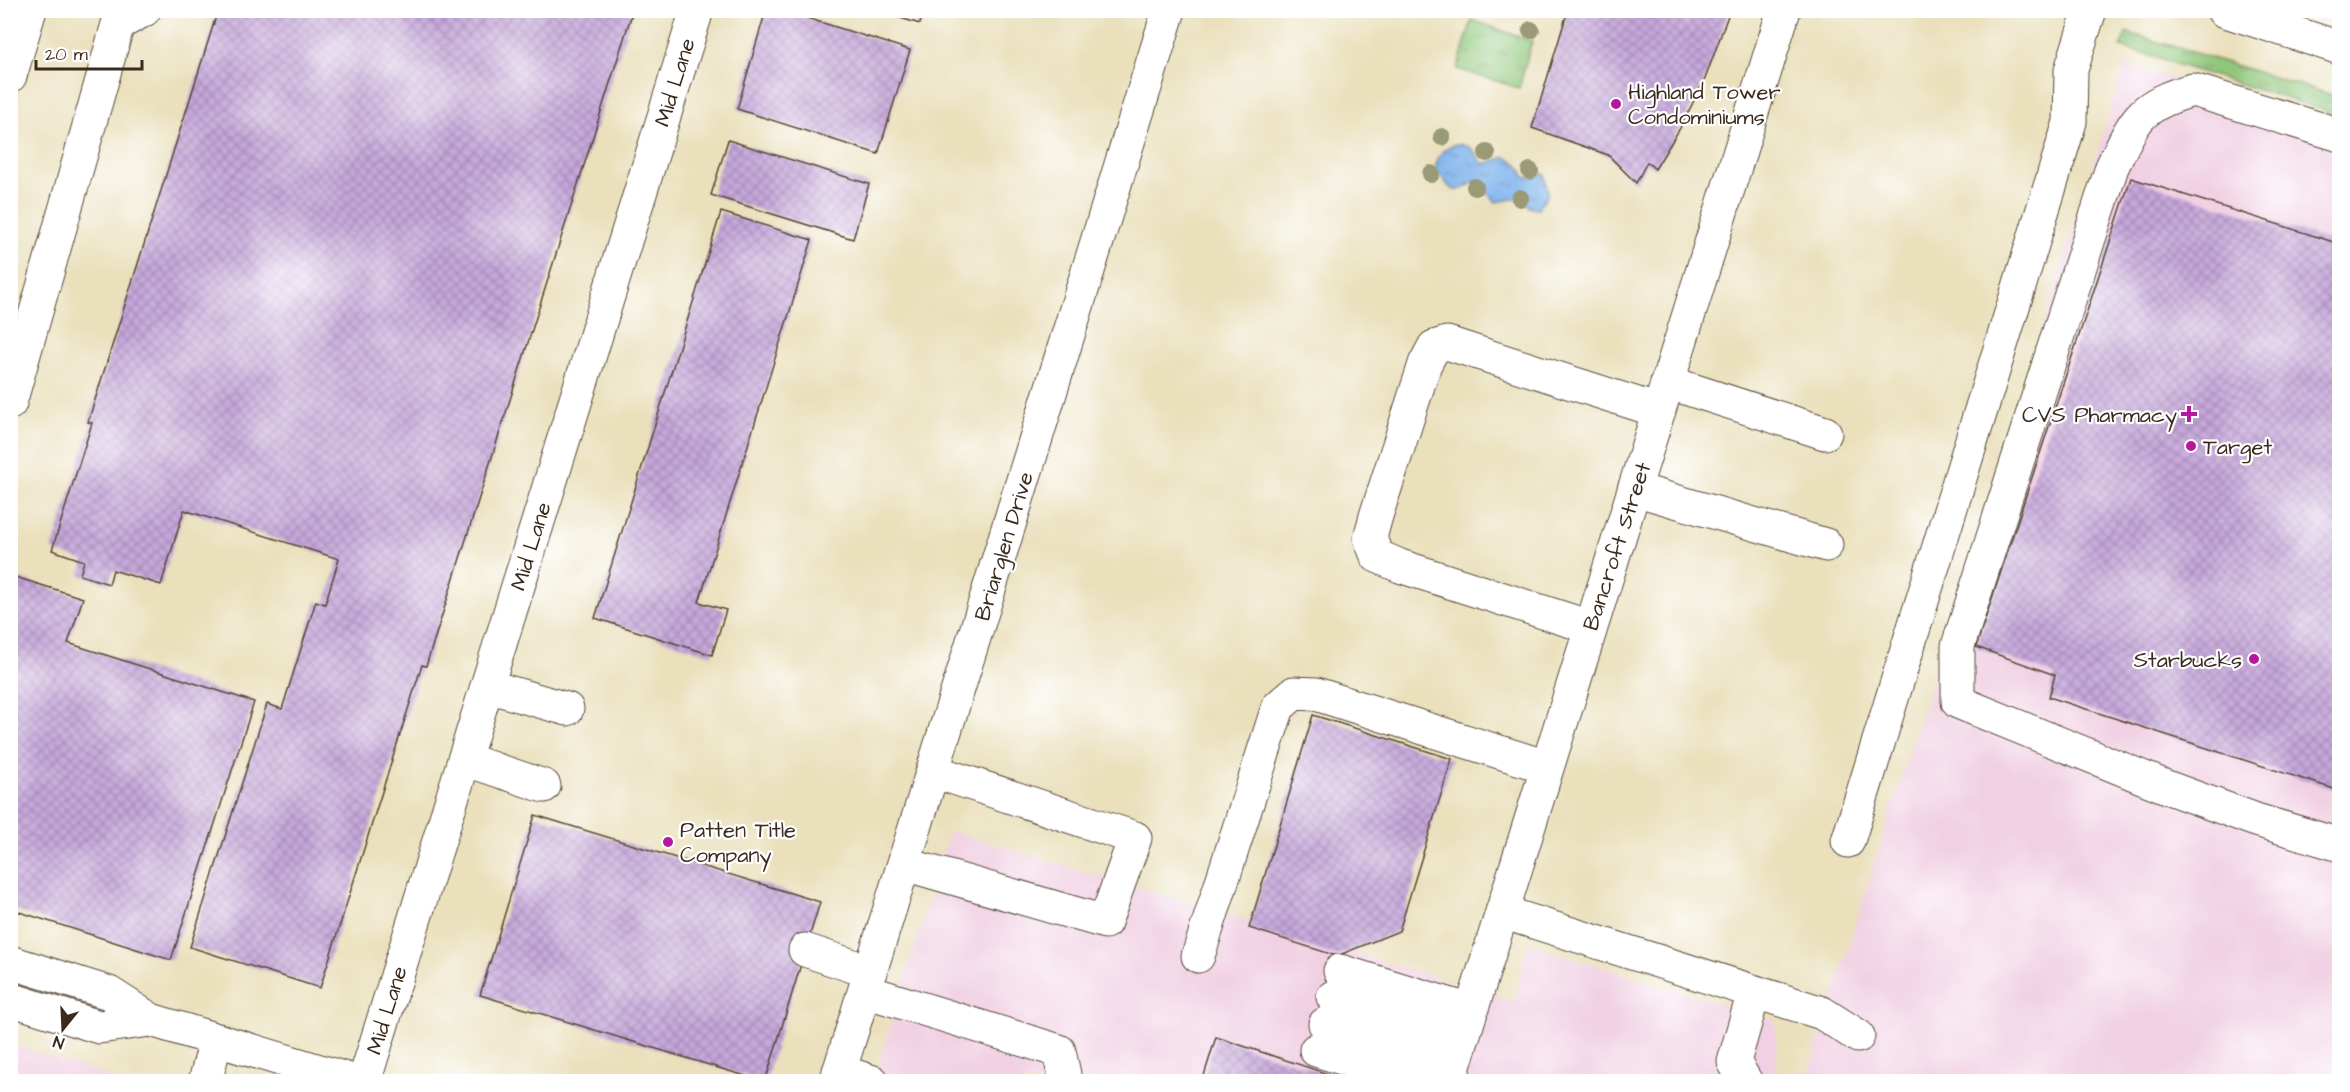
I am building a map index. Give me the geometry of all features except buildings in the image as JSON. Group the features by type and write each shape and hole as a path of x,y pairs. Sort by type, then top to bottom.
{"street":[{"path":"10,76 30,10"},
{"name":"Mid Lane","path":"364,1082 697,10"},
{"name":"Briarglen Drive","path":"838,1076 1169,10"},
{"name":"Bancroft Street","path":"1459,1048 1784,10"},
{"path":"1848,841 2070,122 2070,70 2090,10"},
{"path":"2223,10 2340,48"},
{"path":"10,403 118,24 143,11"},
{"path":"2340,135 2193,90 2171,96 2150,107 2133,124 2112,168 1958,646 1958,702 2169,788 2256,820 2340,845"},
{"path":"1590,627 1400,566 1377,556 1370,538 1376,516 1425,364 1434,347 1447,344 1825,433"},
{"path":"1634,489 1826,545"},
{"path":"487,686 567,709"},
{"path":"1198,956 1278,707 1294,693 1316,693 1547,767"},
{"path":"464,759 544,786"},
{"path":"904,864 1105,922 1135,838 933,771"},
{"path":"1502,912 1822,1013 1858,1036"},
{"path":"805,950 868,981 1059,1052 1064,1074 1062,1082"},
{"path":"10,962 109,993 151,1020 356,1082"},
{"path":"1746,1082 1734,1062 1754,992"},
{"path":"10,999 99,1027 151,1020"},
{"path":"1329,1011 1459,1048"},
{"path":"1329,1011 1459,1048"},
{"path":"1329,1011 1419,1082"},
{"path":"205,1082 216,1040"},
{"path":"838,1076 873,1082"}],"shaded area":[{"path":"2125,64 2339,127 2339,1081 1806,1082"},
{"path":"950,831 1514,1001 1528,944 1775,1021 1777,1081 873,1082"},
{"path":"11,1044 123,1081 11,1081"}],"green space":[{"path":"1472,20 1532,41 1519,88 1457,69"},
{"path":"2126,32 2339,97 2339,115 2121,47"}],"water":[{"path":"1456,144 1472,150 1483,164 1506,157 1518,165 1524,177 1532,178 1536,171 1545,175 1548,191 1546,198 1538,209 1529,207 1525,197 1496,202 1475,181 1460,190 1451,188 1435,169 1441,153"}],"place":[{"name":"Highland Tower Condominiums","path":"1616,104"},
{"name":"CVS Pharmacy","path":"2189,414"},
{"name":"Target","path":"2191,446"},
{"name":"Starbucks","path":"2254,659"},
{"name":"Patten Title Company","path":"668,842"}]}
